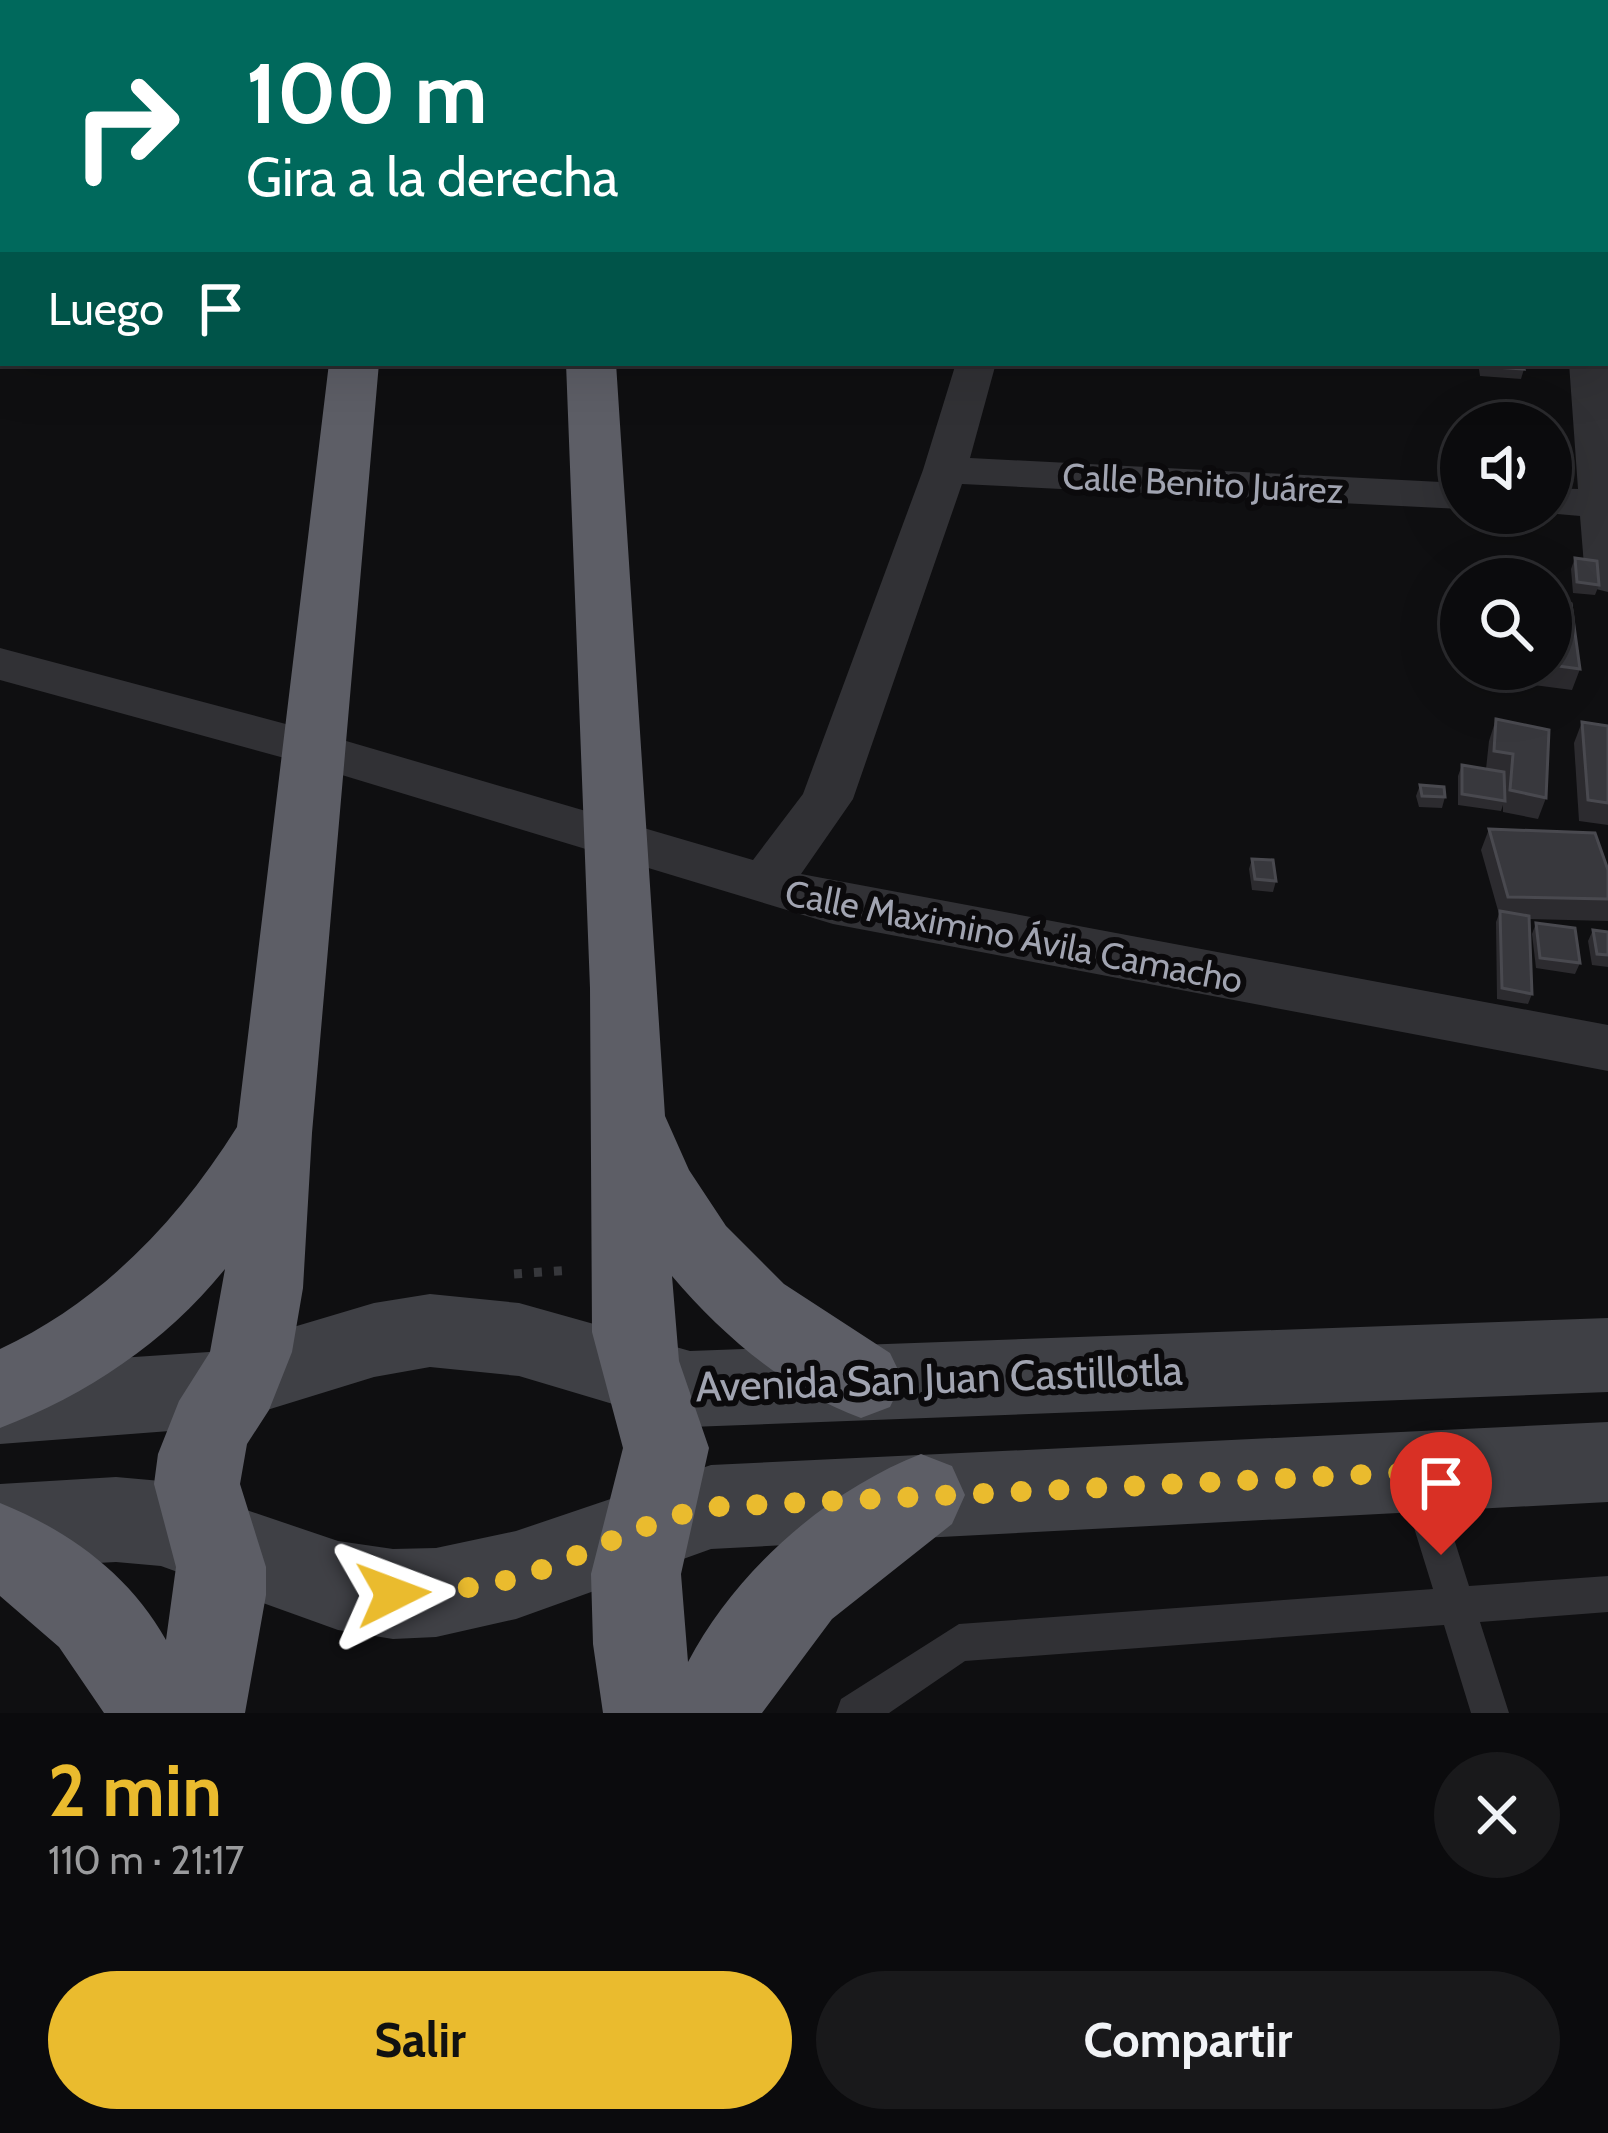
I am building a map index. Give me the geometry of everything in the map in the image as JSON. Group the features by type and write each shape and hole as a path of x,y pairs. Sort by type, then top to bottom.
{"highway":[{"path":"198,1713 219,1623 221,1567 202,1514 201,1454 208,1429 239,1383 251,1352 263,1288 274,1132 354,366"},
{"path":"591,366 626,1070 633,1332 642,1379 662,1419 666,1444 662,1485 644,1525 635,1574 637,1639 650,1713"},
{"path":"626,1070 647,1164 700,1256 771,1324 861,1379"},
{"path":"0,1390 69,1355 159,1288 226,1213 274,1132"},
{"path":"712,1713 762,1627 797,1586 836,1552 921,1495"},
{"path":"0,1546 48,1572 89,1608 119,1647 151,1713"}],"main road":[{"name":"Avenida San Juan Castillotla","path":"0,1405 148,1397 239,1383 346,1344 401,1333 457,1330 551,1346 642,1379 690,1390 861,1379 1608,1355"},
{"path":"0,1526 141,1521 214,1540 297,1577 344,1588 444,1592 550,1567 644,1525 711,1507 1608,1462"}],"street":[{"name":"Calle Maximino Ávila Camacho","path":"975,366 945,470 826,799 764,885 832,904 1608,1048"},
{"path":"1589,366 1608,578"},
{"name":"Calle Benito Juárez","path":"945,470 1440,495"},
{"path":"1572,502 1604,504"},
{"path":"0,664 312,748 764,885"}],"lane":[{"path":"1415,1472 1490,1713"},
{"path":"855,1713 958,1643 1608,1594"}],"building":[{"path":"1575,558 1597,561 1599,585 1577,582"},
{"path":"1572,611 1580,669 1572,668"},
{"path":"1496,719 1549,730 1546,798 1510,790 1513,754 1494,751"},
{"path":"1582,722 1608,726 1608,803 1588,800"},
{"path":"1462,765 1504,772 1505,801 1462,794"},
{"path":"1420,785 1444,787 1445,797 1422,796"},
{"path":"1489,829 1595,833 1608,870 1608,899 1508,897"},
{"path":"1252,859 1273,860 1276,881 1255,879"},
{"path":"1500,911 1529,916 1532,994 1502,988"},
{"path":"1536,923 1575,928 1580,963 1540,958"},
{"path":"1593,930 1608,932 1608,955 1597,954"}],"route":[{"path":"393,1594 444,1592 498,1582 550,1567 644,1525 711,1507 1415,1472 1441,1555"}]}
